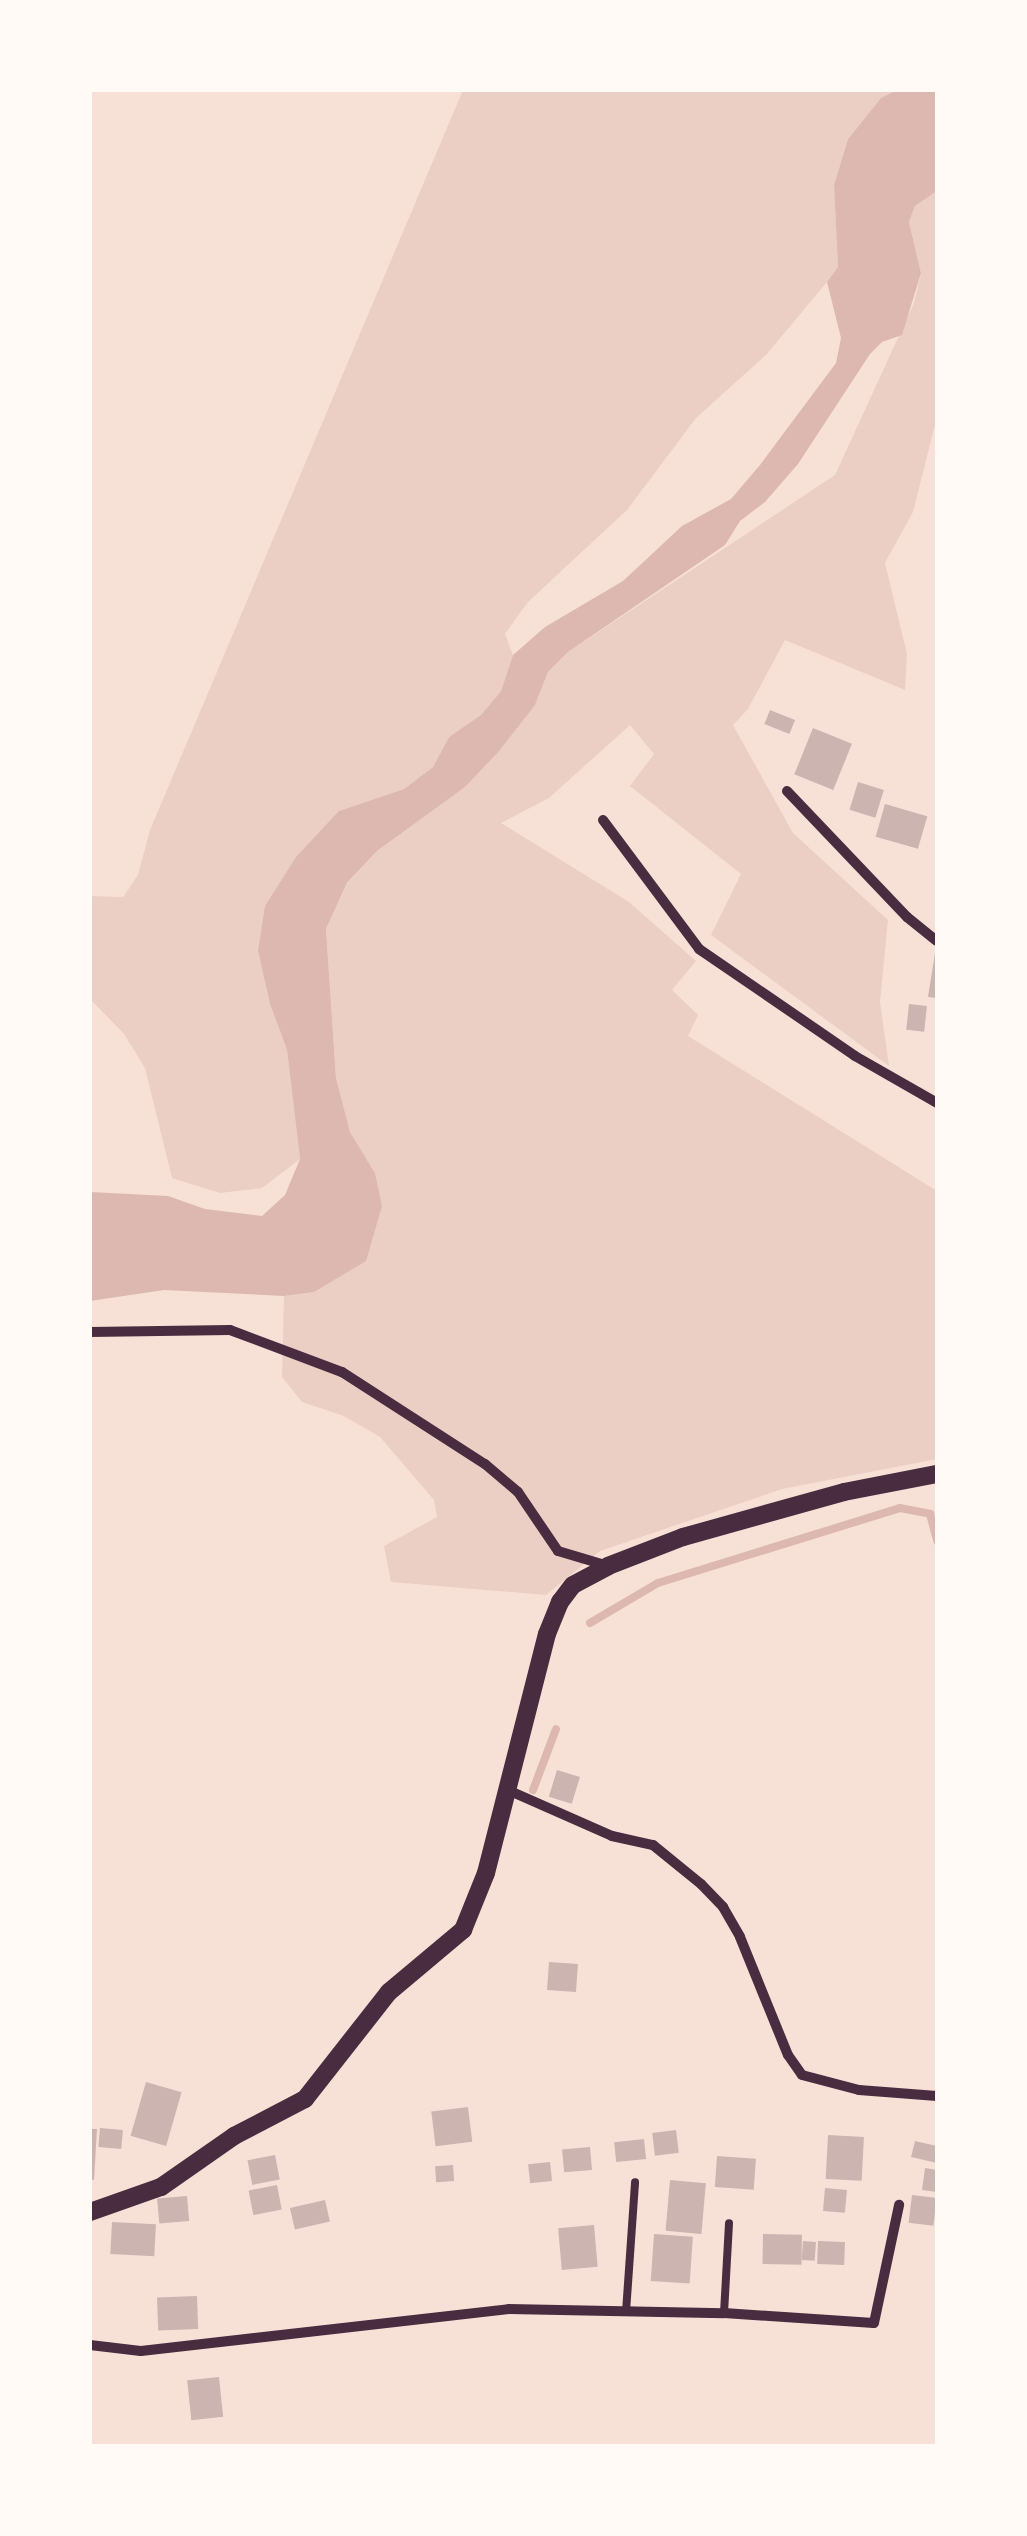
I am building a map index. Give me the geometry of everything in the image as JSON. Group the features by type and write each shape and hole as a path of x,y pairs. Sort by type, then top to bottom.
{"street":[{"path":"787,791 907,917 937,941"},
{"path":"603,820 698,950 855,1056 937,1102"},
{"path":"90,1332 230,1330 342,1372 486,1464 518,1492 558,1551 608,1566"},
{"path":"90,2212 161,2187 234,2136 305,2099 389,1992 463,1930 486,1874 510,1791 547,1634 560,1602 573,1586 608,1566 683,1538 808,1502 937,1474"},
{"path":"510,1791 612,1836 654,1845 701,1884 722,1907 740,1937 788,2055 802,2075 859,2090 937,2096"},
{"path":"90,2345 140,2352 473,2310 724,2313 874,2323 899,2204"}],"lane":[{"path":"626,2312 635,2182"},
{"path":"724,2313 729,2223"}],"shaded area":[{"path":"463,90 897,90 881,98 848,139 834,185 838,267 827,282 766,355 696,418 627,510 528,602 505,634 513,655 501,691 481,715 449,737 433,767 404,789 339,811 258,951 270,1004 287,1050 300,1159 262,1188 220,1193 172,1178 145,1068 124,1034 90,999 90,896 123,897 138,875 150,830"},
{"path":"897,90 937,90 937,191 915,206 909,222 921,273 902,335 882,342 870,354 798,464 765,502 740,521 725,545 568,652 548,672 535,705 499,751 465,787 377,851 347,883 326,929 336,1078 350,1132 375,1173 382,1206 366,1261 314,1292 284,1296 164,1290 90,1301 90,1192 168,1196 205,1209 262,1216 285,1195 300,1159 287,1050 270,1004 258,951 265,906 296,857 339,811 404,789 433,767 449,737 481,715 501,691 513,655 545,627 623,581 682,526 731,499 760,465 836,363 841,338 827,282 838,267 834,185 848,139 881,98"},
{"path":"937,191 937,417 913,512 885,563 907,654 905,690 785,640 748,709 733,725 793,833 888,920 880,1002 889,1066 711,935 741,874 630,786 654,754 630,725 549,798 501,823 629,902 696,961 672,990 698,1015 688,1036 937,1191 937,1459 782,1489 600,1551 546,1595 391,1582 384,1546 437,1517 434,1500 380,1437 344,1416 302,1402 282,1377 284,1296 314,1292 375,1173 350,1132 336,1078 326,929 347,884 377,851 465,787 535,705 548,672 568,652 835,475 914,303 921,273 909,222 915,206"}],"building":[{"path":"770,710 795,720 789,734 764,724"},
{"path":"813,728 852,744 833,790 794,774"},
{"path":"858,782 884,790 875,818 850,810"},
{"path":"885,804 927,816 918,849 876,837"},
{"path":"937,953 937,998 928,997"},
{"path":"909,1004 927,1006 924,1032 906,1030"},
{"path":"557,1770 580,1777 572,1804 549,1797"},
{"path":"549,1962 578,1964 576,1992 547,1990"},
{"path":"146,2082 182,2092 166,2146 131,2136"},
{"path":"468,2107 472,2142 436,2146 431,2112"},
{"path":"100,2128 123,2130 121,2149 98,2147"},
{"path":"90,2129 97,2129 94,2180 90,2179"},
{"path":"676,2130 679,2153 655,2156 652,2133"},
{"path":"828,2135 864,2137 862,2181 826,2179"},
{"path":"644,2139 646,2159 616,2162 614,2142"},
{"path":"915,2141 937,2146 937,2163 911,2157"},
{"path":"590,2147 592,2170 564,2172 562,2149"},
{"path":"275,2155 280,2180 252,2185 248,2160"},
{"path":"717,2156 756,2159 754,2190 715,2187"},
{"path":"550,2162 552,2181 530,2183 528,2164"},
{"path":"453,2165 454,2181 436,2182 435,2166"},
{"path":"925,2168 937,2170 937,2192 922,2190"},
{"path":"670,2180 706,2183 701,2234 666,2231"},
{"path":"277,2185 282,2210 253,2215 249,2191"},
{"path":"825,2188 847,2190 845,2213 823,2211"},
{"path":"912,2195 937,2198 933,2226 909,2223"},
{"path":"187,2196 189,2221 159,2224 157,2199"},
{"path":"325,2200 330,2221 295,2230 290,2208"},
{"path":"112,2222 156,2224 154,2256 110,2254"},
{"path":"594,2225 598,2267 562,2270 558,2228"},
{"path":"654,2234 693,2237 690,2284 651,2281"},
{"path":"763,2234 802,2235 801,2265 762,2264"},
{"path":"803,2241 816,2242 815,2261 802,2260"},
{"path":"818,2241 845,2242 844,2265 817,2264"},
{"path":"197,2296 198,2329 158,2330 157,2297"},
{"path":"219,2377 223,2417 191,2420 187,2380"}],"waterway":[{"path":"590,1623 658,1583 900,1508 930,1514 937,1541"},
{"path":"533,1790 556,1729"}]}
